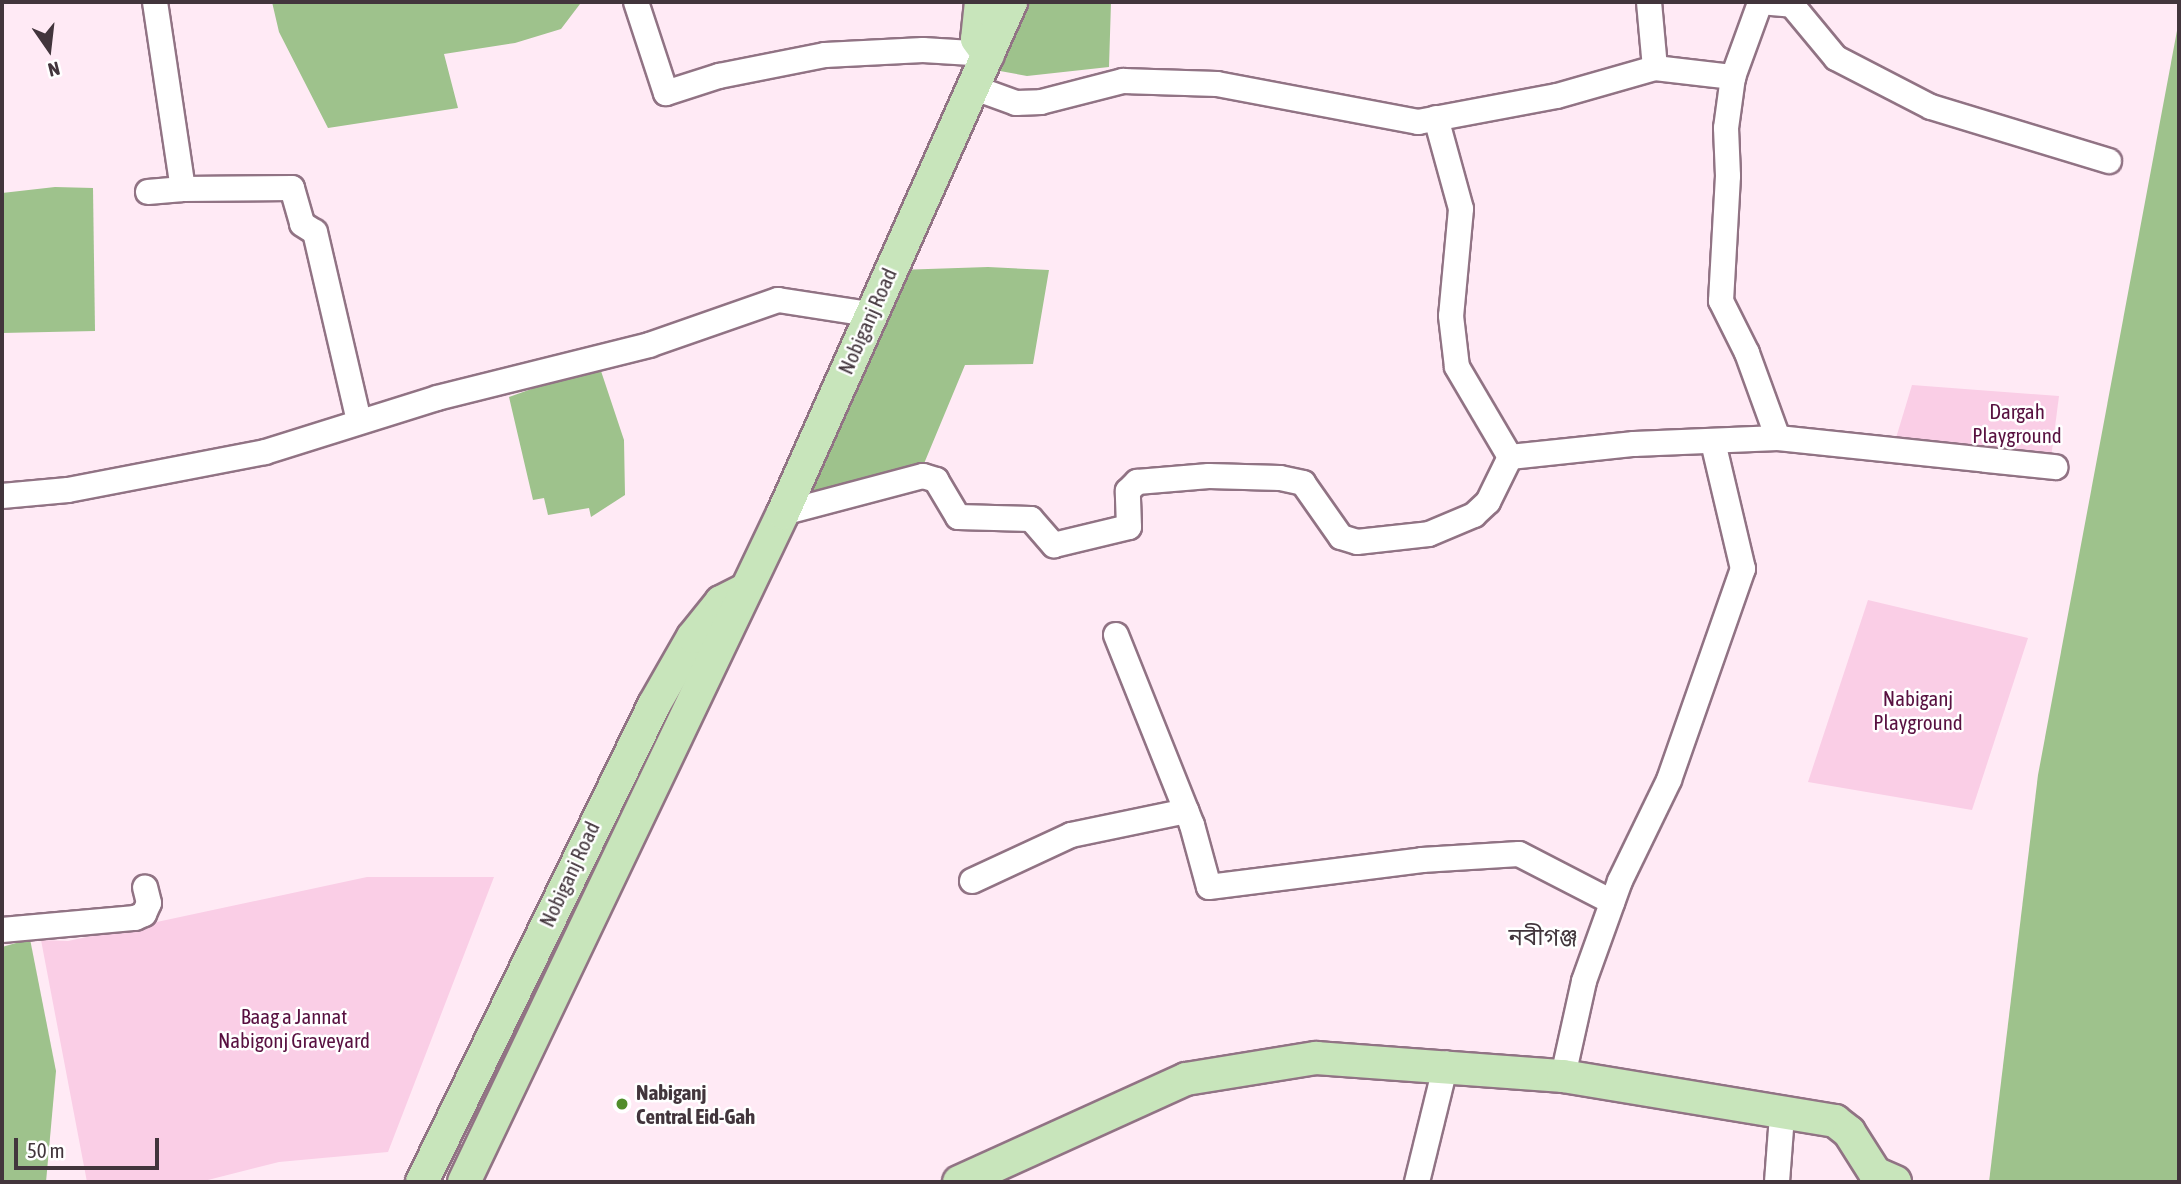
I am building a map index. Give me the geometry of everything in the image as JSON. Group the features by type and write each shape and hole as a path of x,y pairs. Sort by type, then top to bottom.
{"main road":[{"path":"981,2 977,39 988,54"},
{"name":"Nobiganj Road","path":"464,1182 783,513 868,314 1011,2"},
{"name":"Nobiganj Road","path":"422,1182 654,705 694,636 721,602 747,589"},
{"path":"958,1182 1186,1079 1317,1058 1446,1064 1563,1076 1843,1126 1875,1173 1895,1182"}],"street":[{"path":"155,2 183,189"},
{"path":"636,2 666,93 719,76 825,55 923,50 988,54"},
{"path":"1649,2 1655,68"},
{"path":"1778,438 1747,353 1721,302 1728,176 1726,128 1733,77 1760,3 1792,5 1836,58 1931,107 2109,161"},
{"path":"972,88 1016,103 1041,102 1123,81 1217,84 1418,122 1557,96 1655,68 1733,77"},
{"path":"1436,118 1461,209 1451,316 1457,367 1510,457"},
{"path":"148,192 292,188 302,224 315,232 359,421"},
{"path":"2,496 68,490 265,452 359,421 649,345 778,300 868,314"},
{"path":"1510,457 1634,444 1778,438 2055,467"},
{"path":"1563,1076 1584,981 1612,902 1669,780 1743,569 1713,442"},
{"path":"783,513 923,476 936,480 958,517 1031,519 1054,545 1129,527 1128,491 1137,482 1209,476 1280,478 1303,482 1342,537 1357,542 1429,534 1474,515 1488,502 1510,457"},
{"path":"1116,635 1187,811 1209,887 1422,860 1519,854 1612,902"},
{"path":"972,881 1071,835 1187,811"},
{"path":"2,930 135,918 144,914 149,903 145,887"},
{"path":"1417,1182 1446,1064"},
{"path":"1777,1182 1782,1115"}],"green space":[{"name":"Dargah Playground","path":"1912,385 2059,396 2051,458 1896,438"},
{"name":"Nabiganj Playground","path":"1868,600 2028,638 1972,810 1808,782"},
{"name":"Baag a Jannat Nabigonj Graveyard","path":"367,877 494,877 388,1152 279,1162 200,1182 87,1182 41,940 68,941"}],"shaded area":[{"path":"272,2 580,4 561,29 515,43 444,54 458,108 328,128 279,32"},
{"path":"1027,2 1111,2 1109,67 1027,76 1000,71"},
{"path":"2179,20 2179,1182 1989,1182 2038,775"},
{"path":"55,187 93,188 95,331 2,333 2,193"},
{"path":"988,267 1049,270 1033,364 965,365 923,466 792,498 898,270"},
{"path":"599,365 624,440 625,495 591,517 589,508 548,515 544,498 533,500 509,397"},
{"path":"30,939 56,1071 46,1182 2,1182 2,947"}],"place":[{"name":"Nabiganj Central Eid-Gah","path":"622,1104"}],"district":[{"name":"নবীগঞ্জ","path":"1543,937"}]}
